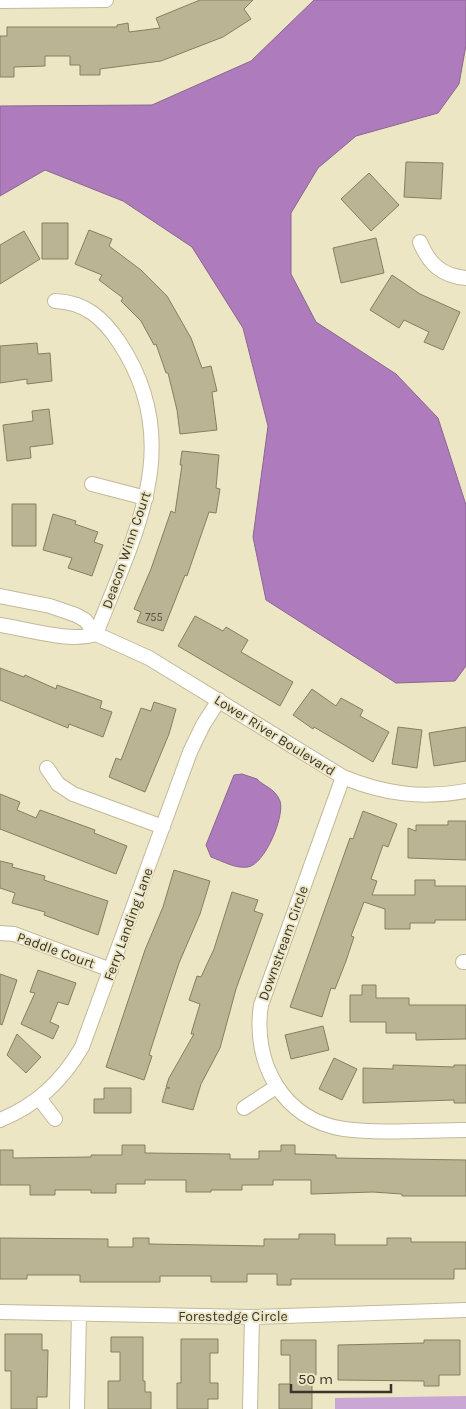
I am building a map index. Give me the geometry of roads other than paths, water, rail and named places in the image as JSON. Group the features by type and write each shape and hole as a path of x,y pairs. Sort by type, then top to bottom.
{"street":[{"path":"0,1 106,0"},
{"path":"420,242 434,266 448,275 466,278"},
{"name":"Deacon Winn Court","path":"56,301 75,303 94,313 110,330 132,365 144,397 151,424 152,461 146,498 96,634"},
{"path":"92,484 146,498"},
{"name":"Lower River Boulevard","path":"0,596 36,602 70,612 85,620 96,634 131,649 219,700 343,777 374,789 404,795 435,795 466,791"},
{"path":"0,625 71,637 96,634"},
{"name":"Ferry Landing Lane","path":"0,1120 39,1098 61,1077 82,1047 196,738 219,700"},
{"path":"48,768 58,784 73,794 163,827"},
{"name":"Downstream Circle","path":"343,777 261,1005 259,1030 262,1056 270,1078 298,1110 332,1126 357,1130 466,1130"},
{"name":"Paddle Court","path":"0,933 14,934 111,970"},
{"path":"244,1108 276,1087"},
{"path":"39,1098 55,1119"},
{"name":"Forestedge Circle","path":"0,1312 252,1317 466,1310"},
{"path":"77,1409 79,1314"},
{"path":"250,1409 252,1317"}]}
